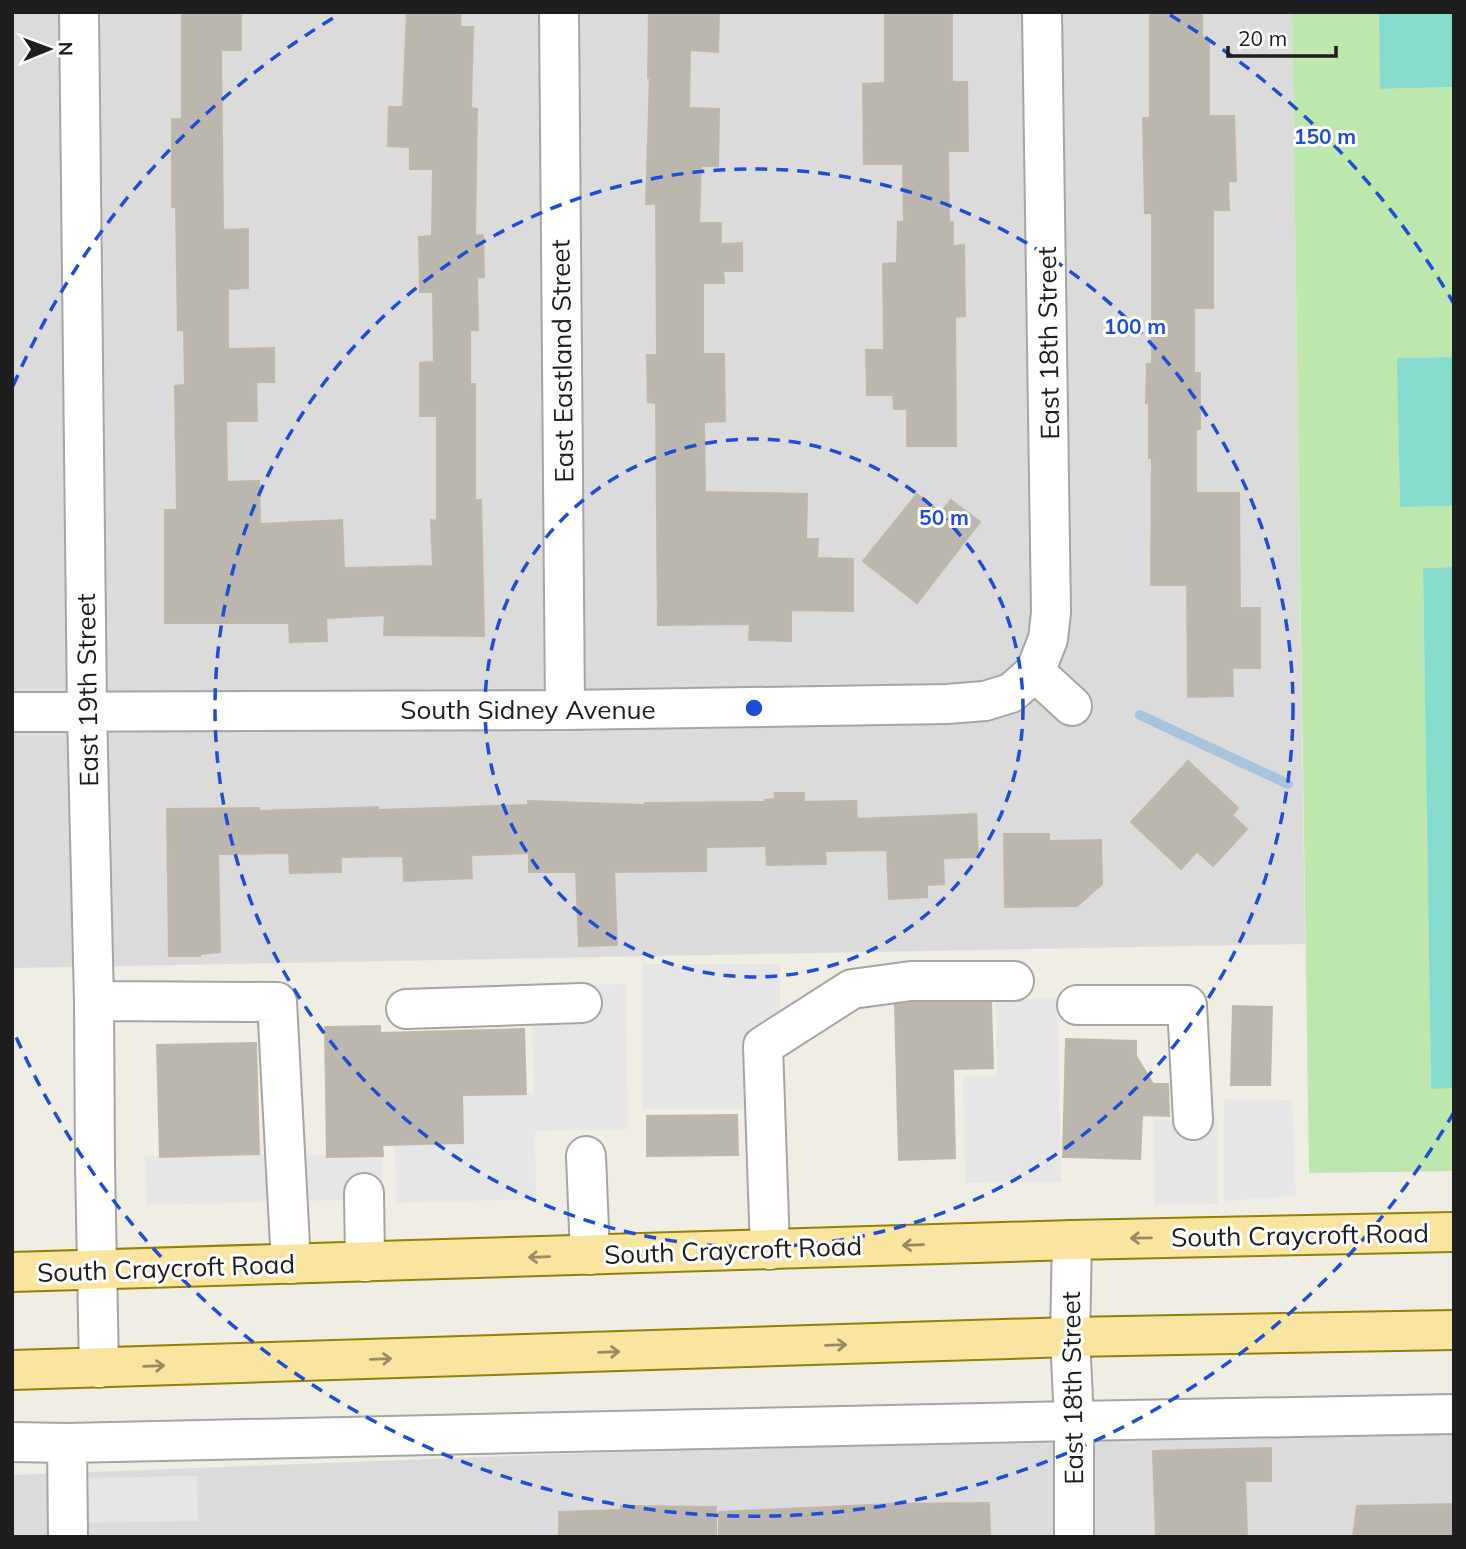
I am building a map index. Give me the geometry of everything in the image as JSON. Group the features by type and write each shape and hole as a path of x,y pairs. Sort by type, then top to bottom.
{"main road":[{"name":"South Craycroft Road","path":"12,1272 1072,1240 1454,1232"},
{"path":"12,1370 1070,1337 1454,1330"}],"street":[{"name":"East 19th Street","path":"79,12 87,712 100,1368"},
{"name":"East Eastland Street","path":"559,12 565,710"},
{"name":"East 18th Street","path":"1035,672 1048,639 1051,612 1042,12"},
{"name":"South Sidney Avenue","path":"12,712 565,710 947,704 985,701 1011,693 1035,672"},
{"path":"1035,672 1072,706"},
{"path":"770,1250 763,1046 852,989 911,981 1014,981"},
{"path":"94,1001 277,1002 291,1264"},
{"path":"406,1009 582,1003"},
{"path":"1077,1005 1187,1005 1194,1120"},
{"path":"586,1156 590,1255"},
{"path":"363,1193 365,1262"},
{"name":"East 18th Street","path":"1072,1240 1070,1337 1074,1421 1074,1537"},
{"path":"12,1443 1454,1414"},
{"path":"67,1443 68,1537"}],"shaded area":[{"path":"12,12 1292,12 1305,944 12,968"},
{"path":"1379,12 1454,12 1454,87 1380,89"},
{"path":"1454,357 1454,506 1400,507 1397,358"},
{"path":"1454,567 1454,1088 1431,1089 1423,568"},
{"path":"642,964 780,964 780,1109 642,1109"},
{"path":"626,984 628,1129 535,1131 536,1199 396,1203 395,1145 463,1143 462,1095 534,1093 531,986"},
{"path":"1058,998 1061,1182 965,1183 963,1077 997,1076 996,999"},
{"path":"1224,1099 1292,1100 1296,1196 1224,1201"},
{"path":"1153,1120 1217,1120 1218,1204 1155,1205"},
{"path":"145,1156 383,1156 383,1199 147,1205"},
{"path":"1454,1420 1454,1537 12,1537 12,1475"},
{"path":"197,1476 198,1521 78,1523 78,1478"}],"green space":[{"path":"1292,12 1379,12 1381,89 1454,87 1454,357 1398,358 1400,507 1454,506 1454,567 1423,568 1431,1088 1454,1088 1454,1171 1309,1173"}],"building":[{"path":"182,12 241,12 241,50 221,50 223,230 248,229 248,288 228,289 228,349 274,348 274,382 256,382 257,421 226,421 227,482 259,481 260,524 342,520 344,568 433,566 431,520 437,521 437,416 420,416 420,363 434,362 433,292 420,292 419,237 432,236 433,169 410,169 410,147 388,146 389,107 403,107 407,12 461,12 460,27 473,27 471,108 477,109 475,236 483,235 484,277 477,277 478,330 470,330 470,384 475,384 475,500 481,500 484,636 384,635 385,615 326,618 327,641 290,642 289,623 165,623 165,510 177,510 175,386 185,385 184,330 178,330 176,207 172,207 172,119 182,119"},
{"path":"649,12 719,12 718,52 690,50 689,108 719,109 718,166 701,166 699,223 721,223 721,244 742,243 742,271 723,271 724,283 703,283 703,354 724,354 725,421 704,422 705,492 807,494 806,539 818,539 817,558 853,559 853,611 791,610 791,641 749,640 750,624 658,625 656,403 648,402 647,355 657,355 656,204 646,204"},
{"path":"885,12 952,12 952,82 967,82 968,151 948,151 949,222 953,222 953,246 964,245 965,316 955,317 956,446 907,446 907,409 894,409 893,395 867,395 866,350 884,350 883,264 897,263 898,222 904,222 903,164 864,164 863,84 885,83"},
{"path":"1150,12 1202,12 1202,36 1209,41 1209,116 1234,116 1236,181 1228,181 1229,210 1213,210 1213,308 1194,308 1194,373 1200,373 1200,429 1196,429 1196,493 1239,493 1240,608 1260,608 1260,668 1232,668 1233,696 1188,697 1187,585 1151,585 1152,458 1149,458 1149,404 1146,403 1147,364 1152,364 1152,213 1145,213 1143,118 1150,118"},
{"path":"917,494 941,512 951,500 980,522 917,603 863,561"},
{"path":"1188,761 1238,808 1232,815 1247,829 1213,866 1197,851 1181,869 1131,822"},
{"path":"775,793 804,793 804,802 856,801 857,819 976,814 978,857 943,858 944,884 927,885 927,897 889,899 887,850 825,851 826,864 767,865 766,846 706,847 706,871 614,872 617,945 579,946 576,872 529,872 529,853 471,855 472,878 404,881 403,856 341,857 341,872 290,873 289,853 218,854 220,952 200,956 169,956 167,809 259,808 259,811 378,807 378,810 528,805 528,801 645,805 765,802 775,799"},
{"path":"1004,834 1049,834 1049,841 1101,840 1102,884 1077,906 1005,907"},
{"path":"991,1003 993,1068 953,1069 955,1158 899,1160 895,1005"},
{"path":"1233,1006 1272,1007 1270,1085 1231,1085"},
{"path":"380,1026 380,1033 524,1029 526,1094 462,1095 463,1143 382,1145 383,1156 327,1157 325,1027"},
{"path":"1066,1039 1136,1041 1136,1056 1153,1084 1168,1084 1169,1116 1142,1115 1140,1159 1063,1157"},
{"path":"256,1043 259,1154 160,1157 157,1045"},
{"path":"737,1115 738,1155 647,1156 647,1116"},
{"path":"1271,1448 1271,1481 1245,1481 1247,1537 1156,1537 1153,1451"},
{"path":"989,1503 990,1537 719,1537 719,1512 893,1504"},
{"path":"1454,1504 1454,1537 1353,1537 1357,1506"},
{"path":"621,1506 716,1507 716,1537 559,1537 559,1512 621,1510"}],"waterway":[{"path":"1140,715 1288,784"}]}
